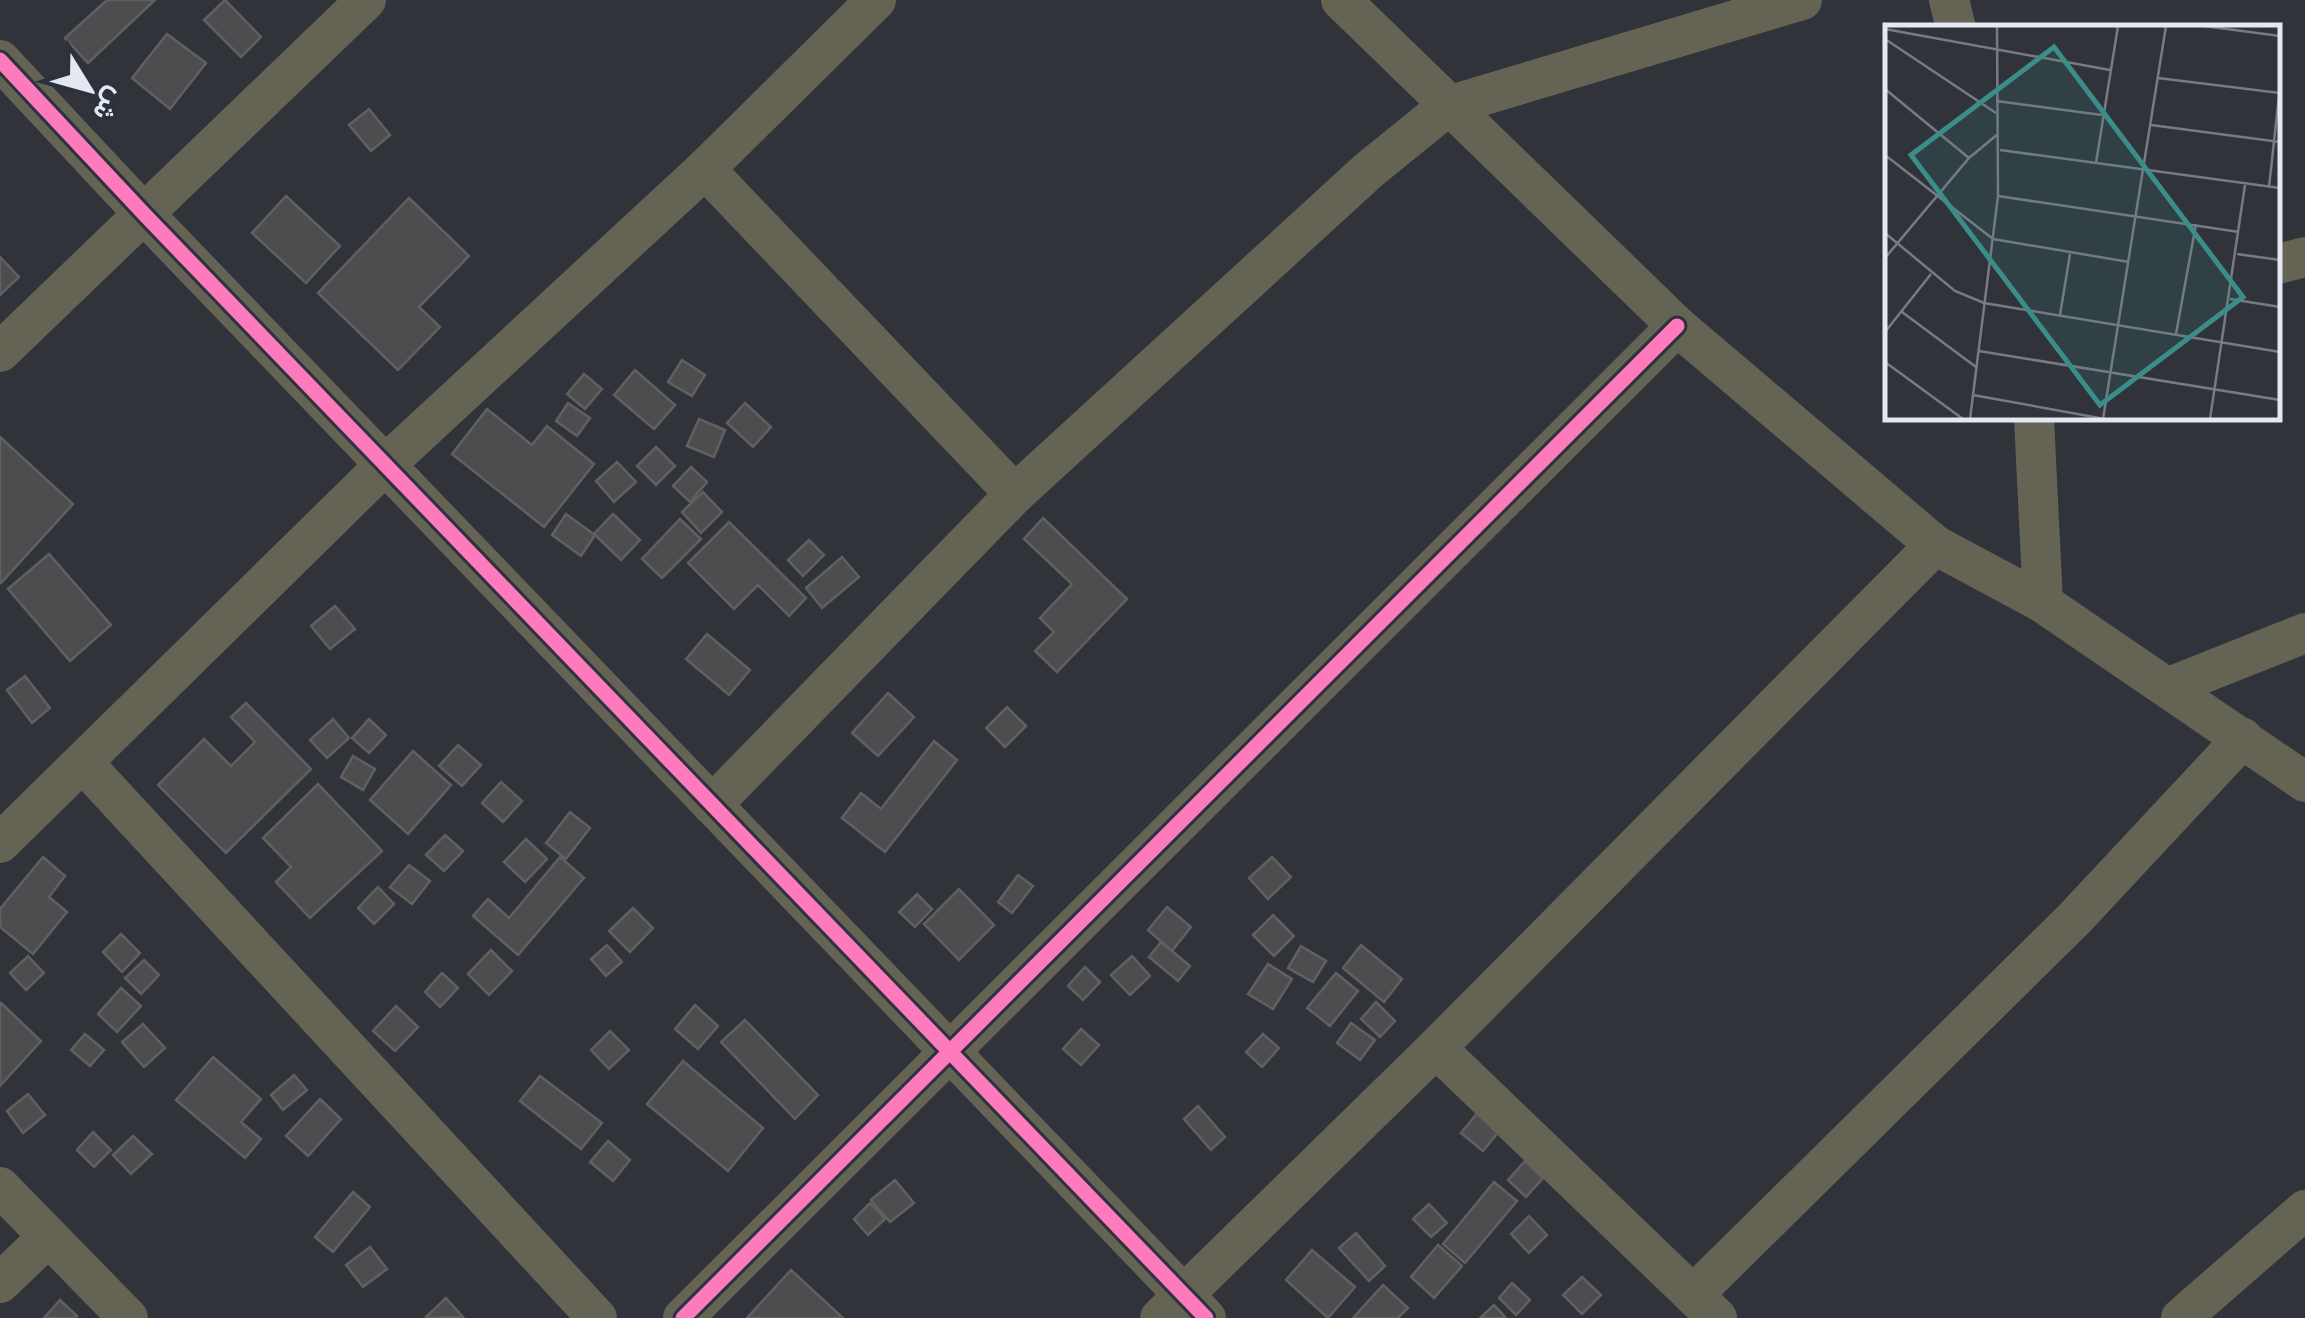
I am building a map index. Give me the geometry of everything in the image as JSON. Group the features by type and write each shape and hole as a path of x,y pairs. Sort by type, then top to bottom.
{"street":[{"path":"0,352 366,0"},
{"path":"0,843 385,465 704,170 876,0"},
{"path":"1340,0 1677,326 1935,545 2043,603 2305,782"},
{"path":"712,805 1015,494 1369,170 1448,106 1802,0"},
{"path":"1949,0 1955,25"},
{"path":"0,60 951,1052 1183,1310 1436,1048 1935,545"},
{"path":"704,170 1015,494"},
{"path":"2280,263 2305,257"},
{"path":"684,1318 1677,326"},
{"path":"2034,420 2043,603"},
{"path":"2169,687 2305,633"},
{"path":"1436,1048 1706,1306 2243,738"},
{"path":"84,764 598,1318"},
{"path":"0,1187 128,1318"},
{"path":"2181,1318 2305,1210"},
{"path":"0,1282 48,1237"}],"building":[{"path":"107,0 155,0 88,63 65,38"},
{"path":"225,0 261,37 241,57 204,20"},
{"path":"167,34 206,63 170,109 132,78"},
{"path":"369,109 390,135 371,151 349,125"},
{"path":"286,196 340,246 306,283 252,233"},
{"path":"409,198 469,256 419,307 440,327 398,370 318,293"},
{"path":"0,257 19,277 0,295"},
{"path":"682,360 705,375 692,396 668,382"},
{"path":"635,370 675,405 654,429 614,395"},
{"path":"584,374 602,389 585,409 567,394"},
{"path":"568,403 590,418 577,436 556,421"},
{"path":"745,403 771,427 753,447 727,423"},
{"path":"487,409 532,445 547,426 594,464 544,527 452,454"},
{"path":"699,419 725,430 714,457 687,446"},
{"path":"0,437 73,504 1,583 0,582"},
{"path":"656,447 675,466 656,485 637,466"},
{"path":"617,462 636,482 614,502 596,481"},
{"path":"691,467 707,482 690,502 673,486"},
{"path":"703,492 722,512 701,533 682,512"},
{"path":"566,514 595,535 581,556 552,535"},
{"path":"613,514 640,540 621,560 594,534"},
{"path":"1043,518 1127,599 1057,672 1035,651 1054,632 1040,618 1072,584 1024,539"},
{"path":"680,519 701,539 662,578 642,559"},
{"path":"729,522 806,598 789,616 758,585 734,609 688,563"},
{"path":"809,540 824,555 803,576 788,560"},
{"path":"49,554 111,625 70,661 8,589"},
{"path":"842,557 859,577 822,608 806,588"},
{"path":"335,606 355,629 330,649 311,626"},
{"path":"707,634 750,670 729,695 686,659"},
{"path":"25,676 50,708 32,723 7,690"},
{"path":"888,693 914,717 878,756 852,733"},
{"path":"246,703 311,769 226,853 158,785 204,739 231,766 255,742 231,717"},
{"path":"1007,707 1026,726 1005,747 986,728"},
{"path":"333,719 349,738 327,758 310,740"},
{"path":"369,719 386,735 369,753 352,738"},
{"path":"934,741 957,760 885,852 842,818 861,793 881,809"},
{"path":"458,745 481,765 462,786 439,766"},
{"path":"413,751 451,785 408,834 370,800"},
{"path":"353,756 375,769 363,790 341,777"},
{"path":"501,782 522,801 503,822 482,803"},
{"path":"318,784 382,851 310,918 276,882 291,867 263,838"},
{"path":"570,812 590,828 566,859 546,843"},
{"path":"445,835 463,851 444,871 426,855"},
{"path":"526,839 547,859 525,882 504,862"},
{"path":"43,857 65,876 49,897 67,912 33,954 0,927 0,909"},
{"path":"560,857 584,878 518,955 473,916 488,899 509,918"},
{"path":"1272,857 1291,877 1268,899 1249,878"},
{"path":"409,865 430,881 412,904 390,887"},
{"path":"1018,875 1033,886 1012,913 998,902"},
{"path":"378,887 394,904 374,924 358,908"},
{"path":"959,889 994,925 959,960 924,924"},
{"path":"917,894 932,909 915,927 899,912"},
{"path":"1167,907 1191,927 1172,951 1148,930"},
{"path":"633,908 653,928 630,952 609,931"},
{"path":"1273,915 1294,936 1274,956 1253,935"},
{"path":"121,934 140,953 122,972 103,952"},
{"path":"1161,942 1190,966 1178,981 1149,957"},
{"path":"607,945 622,962 606,976 591,959"},
{"path":"1361,945 1402,979 1384,1002 1343,968"},
{"path":"1301,946 1326,961 1313,982 1288,968"},
{"path":"491,950 512,971 489,995 468,974"},
{"path":"28,956 44,973 26,990 10,973"},
{"path":"1132,956 1150,976 1130,995 1111,975"},
{"path":"144,960 159,975 141,994 125,978"},
{"path":"1268,964 1292,979 1273,1009 1248,994"},
{"path":"1085,967 1100,982 1083,1000 1068,986"},
{"path":"442,973 458,988 440,1007 425,992"},
{"path":"1336,973 1358,991 1330,1026 1307,1008"},
{"path":"121,988 141,1006 117,1032 98,1014"},
{"path":"1376,1002 1395,1021 1380,1037 1361,1019"},
{"path":"0,1004 41,1041 0,1086"},
{"path":"695,1005 718,1026 698,1049 675,1029"},
{"path":"396,1006 418,1027 395,1051 373,1031"},
{"path":"745,1020 818,1095 795,1119 721,1042"},
{"path":"1351,1023 1375,1040 1360,1060 1337,1043"},
{"path":"143,1024 165,1048 144,1067 122,1042"},
{"path":"1081,1029 1099,1045 1081,1065 1063,1049"},
{"path":"610,1031 629,1050 609,1069 591,1050"},
{"path":"85,1034 104,1050 90,1066 71,1050"},
{"path":"1263,1034 1279,1048 1262,1067 1246,1052"},
{"path":"213,1057 261,1099 241,1122 261,1139 245,1158 176,1100"},
{"path":"683,1061 763,1128 728,1171 647,1104"},
{"path":"294,1075 307,1090 283,1110 271,1095"},
{"path":"540,1076 602,1123 581,1149 520,1101"},
{"path":"28,1094 45,1115 23,1133 7,1111"},
{"path":"320,1099 341,1119 308,1156 286,1136"},
{"path":"1198,1106 1225,1137 1211,1150 1184,1119"},
{"path":"1479,1111 1501,1129 1483,1151 1461,1133"},
{"path":"93,1132 111,1150 94,1167 77,1150"},
{"path":"133,1136 152,1154 131,1174 113,1155"},
{"path":"608,1141 630,1160 613,1181 590,1162"},
{"path":"1525,1161 1543,1178 1526,1197 1508,1180"},
{"path":"895,1180 914,1203 890,1222 871,1200"},
{"path":"1494,1182 1517,1201 1465,1263 1443,1244"},
{"path":"353,1192 370,1207 333,1252 315,1237"},
{"path":"870,1203 885,1219 868,1235 854,1219"},
{"path":"1429,1204 1447,1223 1431,1237 1413,1219"},
{"path":"1529,1216 1547,1235 1529,1253 1511,1234"},
{"path":"1356,1233 1385,1266 1369,1281 1339,1248"},
{"path":"1438,1245 1462,1266 1434,1298 1411,1277"},
{"path":"370,1247 387,1269 363,1287 346,1265"},
{"path":"1312,1250 1355,1287 1328,1318 1286,1280"},
{"path":"791,1270 843,1318 747,1318"},
{"path":"1582,1277 1601,1295 1582,1314 1563,1295"},
{"path":"1512,1283 1530,1300 1516,1315 1499,1298"},
{"path":"1383,1285 1408,1308 1398,1318 1353,1318"},
{"path":"446,1298 463,1317 426,1317"},
{"path":"60,1300 77,1316 44,1318"},
{"path":"1494,1305 1506,1318 1480,1318"}],"cycle path":[{"path":"0,60 1206,1318"},
{"path":"683,1318 1677,326"}]}
